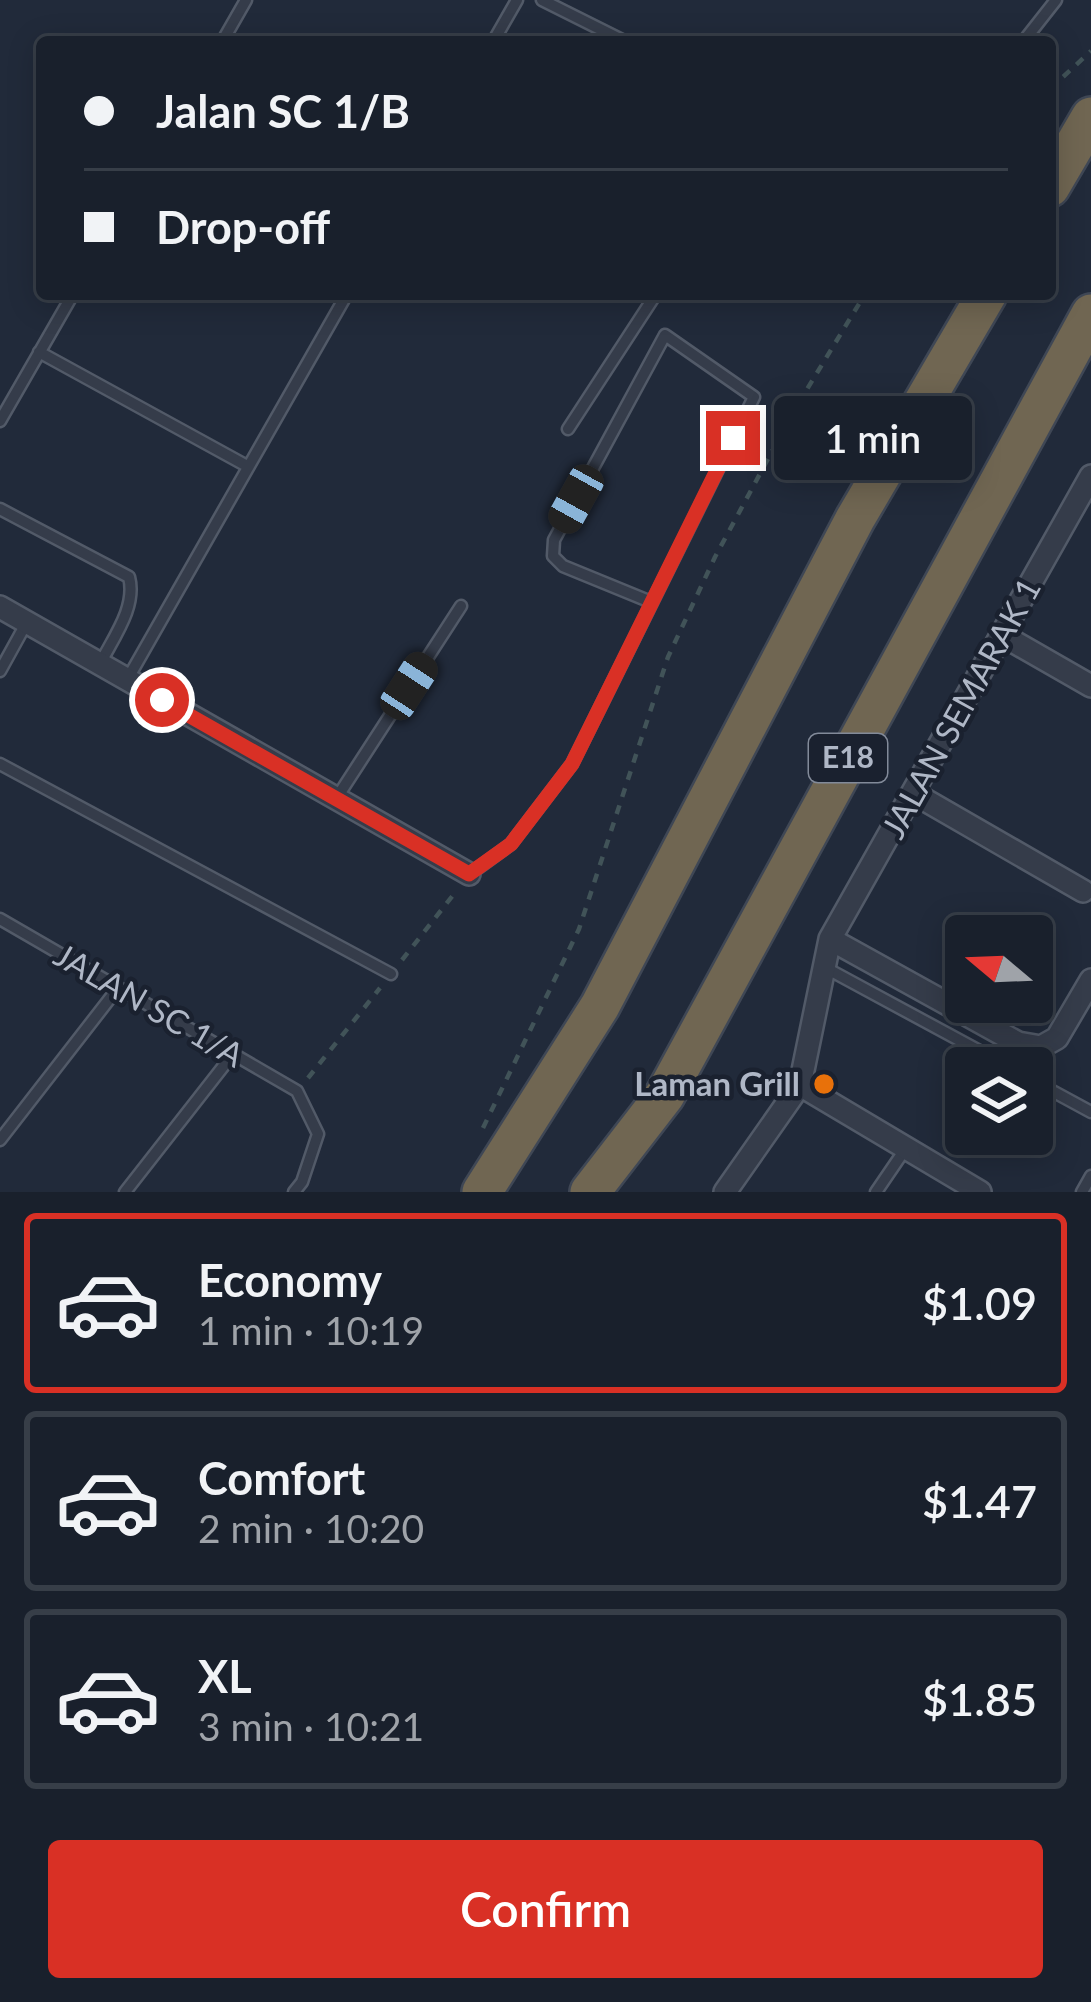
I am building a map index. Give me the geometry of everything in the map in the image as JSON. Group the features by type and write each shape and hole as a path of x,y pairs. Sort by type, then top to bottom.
{"highway":[{"path":"1056,177 1091,117"},
{"path":"482,1192 600,1006 846,535 983,300"},
{"name":"E18","path":"590,1192 664,1095 1091,314"}],"street":[{"name":"JALAN SEMARAK 1","path":"800,1085 830,940 1091,476"},
{"path":"0,607 469,874"},
{"path":"1002,635 1091,686"},
{"path":"913,793 1083,891"},
{"path":"830,940 1018,1043 1041,1046 1058,1038 1091,980"},
{"path":"725,1192 800,1085 980,1192"}],"lane":[{"path":"225,36 246,0"},
{"path":"497,36 518,0"},
{"path":"542,0 614,36"},
{"path":"1028,36 1057,0"},
{"path":"0,422 69,300"},
{"path":"128,680 343,300"},
{"path":"568,429 652,300"},
{"path":"469,874 511,844 572,764 754,397 665,335 554,540 553,556 563,566 651,602"},
{"path":"39,352 247,466"},
{"path":"0,509 129,577 130,602 100,664"},
{"path":"336,799 460,606"},
{"path":"0,671 27,622"},
{"path":"0,764 391,974"},
{"name":"JALAN SC 1/A","path":"1,921 297,1091 318,1134 294,1192"},
{"path":"824,967 972,1047"},
{"path":"0,1140 118,988"},
{"path":"125,1192 233,1054"},
{"path":"1053,1091 1091,1112"},
{"path":"876,1192 906,1148"},
{"path":"1082,1192 1091,1176"}],"path":[{"path":"1056,84 1091,52"},
{"path":"482,1131 579,928 668,657 772,451 861,300"}],"place":[{"name":"Laman Grill","path":"824,1084"}],"route":[{"path":"162,700 469,874 511,844 572,764 733,438"}]}
